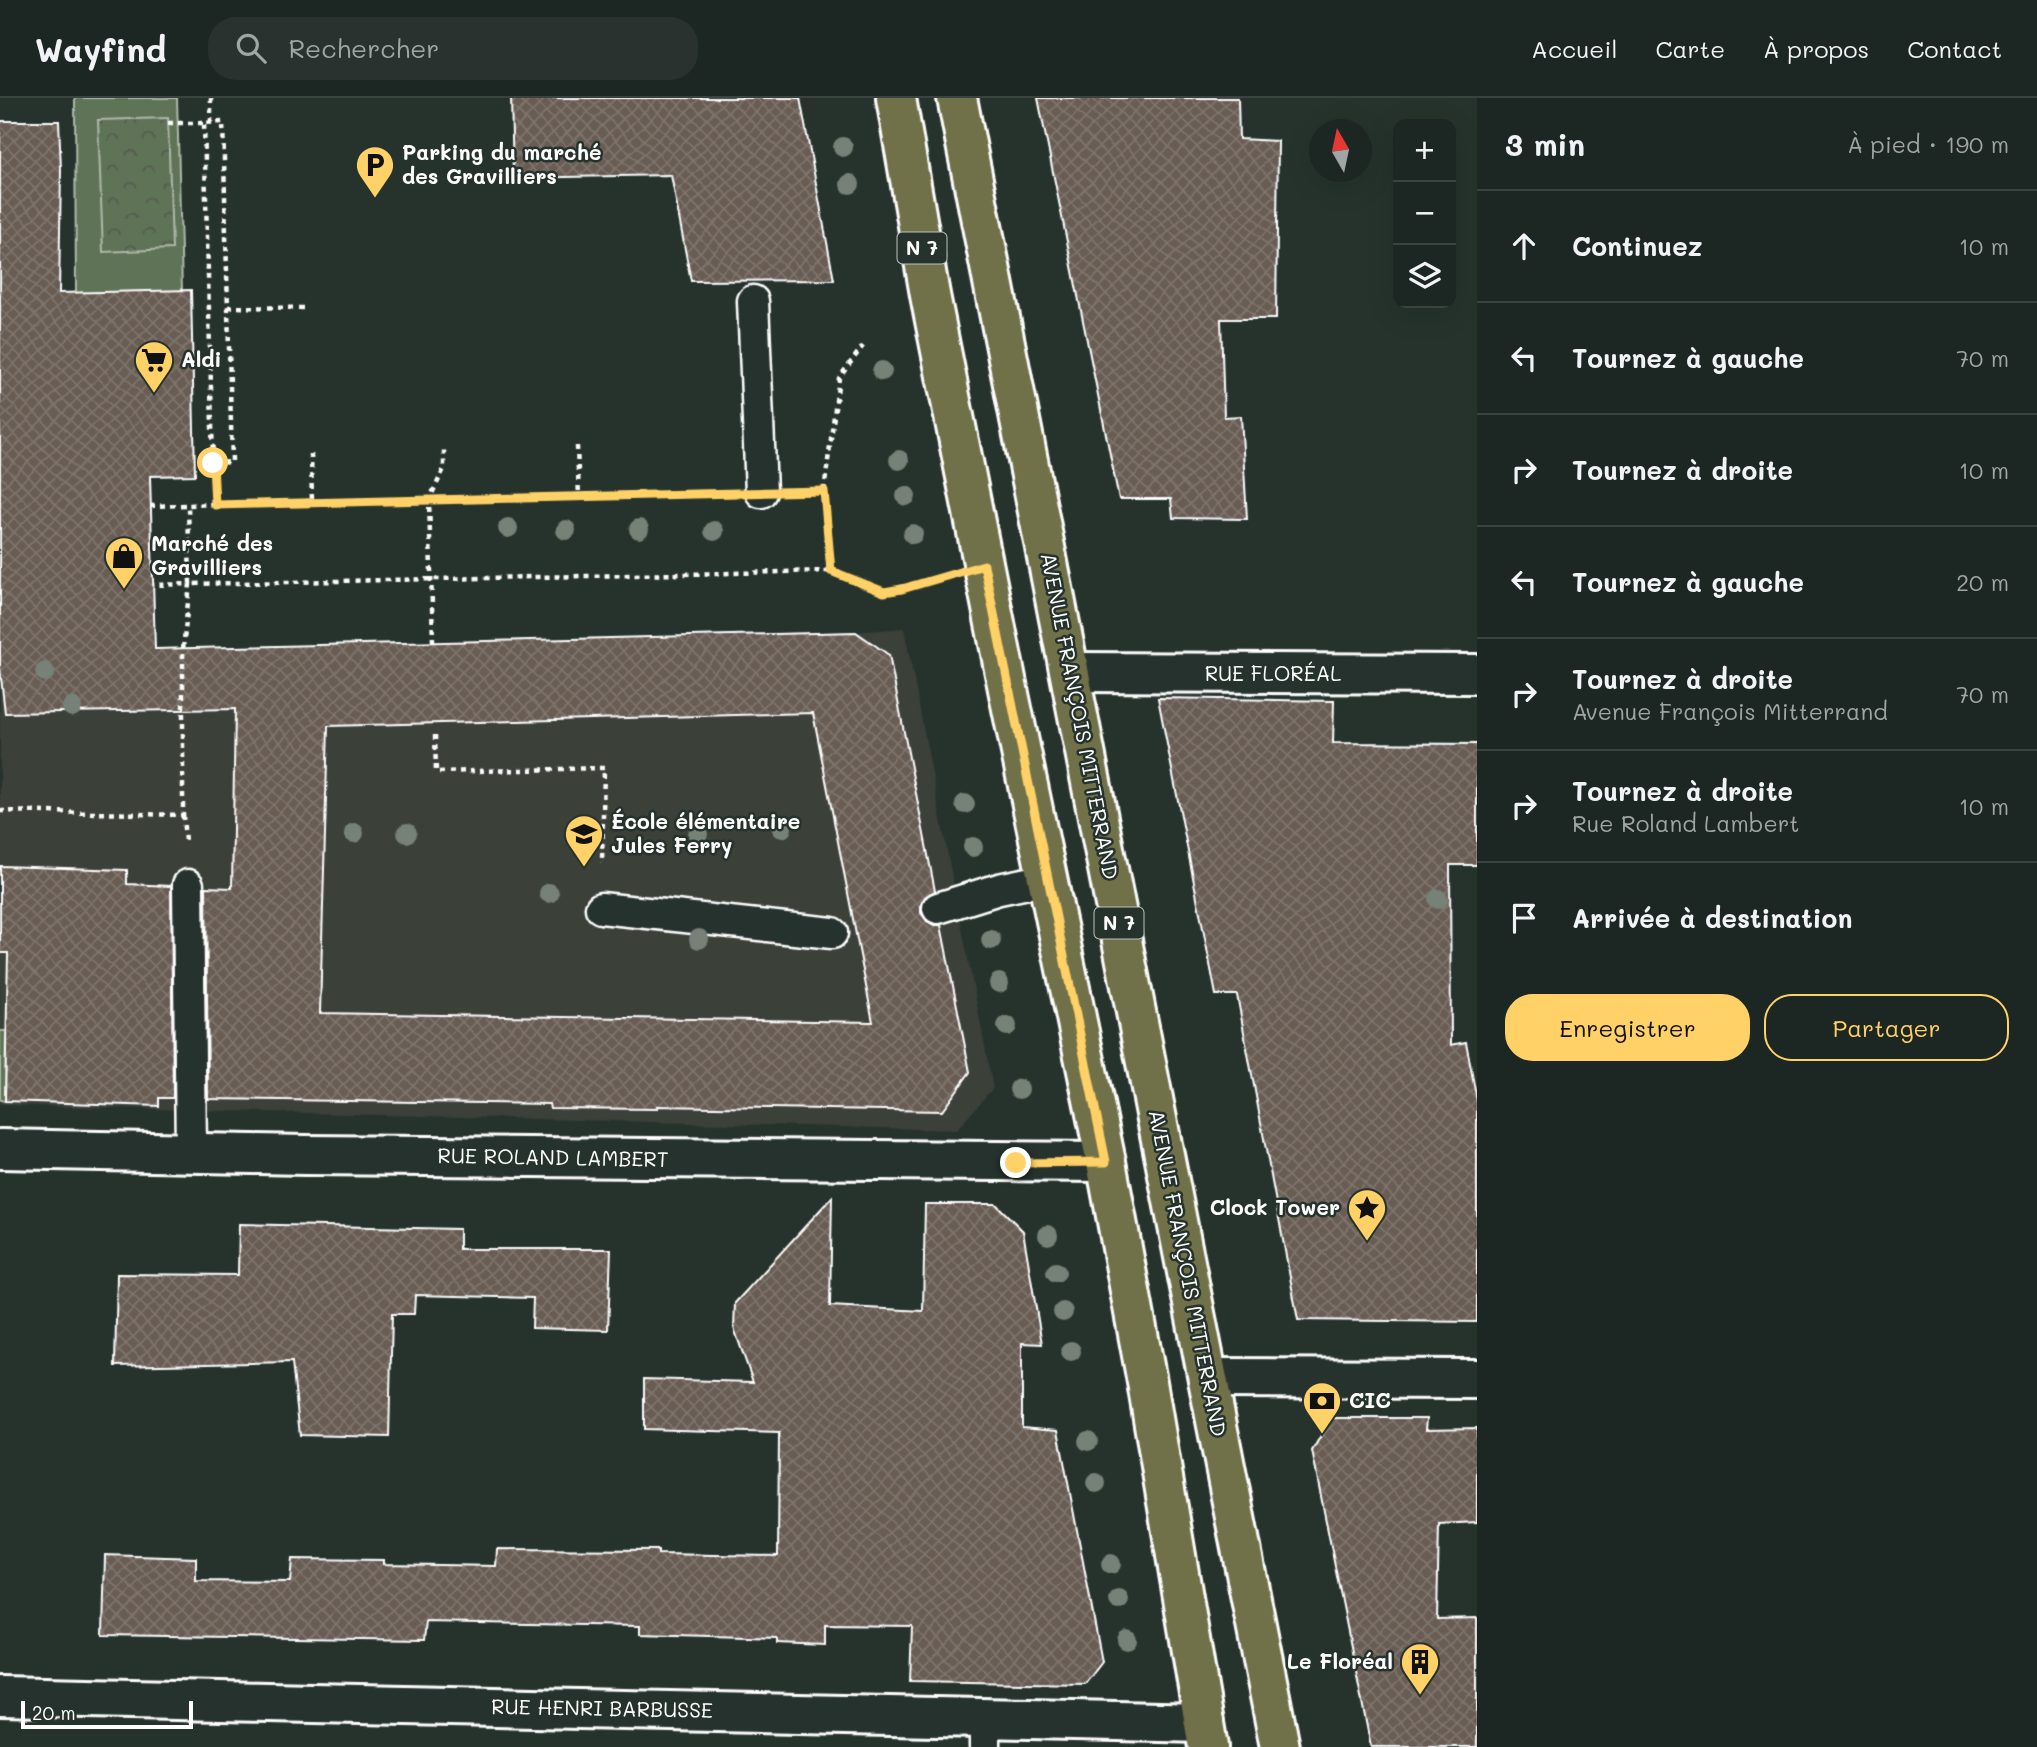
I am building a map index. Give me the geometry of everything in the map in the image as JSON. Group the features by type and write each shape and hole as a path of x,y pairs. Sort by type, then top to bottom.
{"main road":[{"name":"N 7","path":"896,98 930,295 1106,1162 1147,1382 1206,1735"},
{"name":"AVENUE FRANÇOIS MITTERRAND","path":"957,98 1280,1747"}],"street":[{"name":"RUE FLORÉAL","path":"1070,672 1477,674"},
{"name":"RUE ROLAND LAMBERT","path":"0,1149 1106,1162"},
{"path":"1208,1378 1477,1379"},
{"name":"RUE HENRI BARBUSSE","path":"0,1696 985,1732 1206,1735"}],"lane":[{"path":"752,300 761,492"},
{"path":"938,908 999,889 1047,879"},
{"path":"188,885 191,1153"},
{"path":"601,908 832,933"}],"path":[{"path":"211,98 211,122"},
{"path":"168,123 223,122 232,462 213,463"},
{"path":"204,123 215,505"},
{"path":"228,307 308,308"},
{"path":"831,571 824,491 839,377 863,346"},
{"path":"578,446 579,497"},
{"path":"433,642 429,500 444,469 444,448"},
{"path":"311,454 312,503"},
{"path":"150,506 824,491"},
{"path":"0,811 183,815 183,649 190,584 188,505"},
{"path":"153,585 831,571 884,592 984,565"},
{"path":"435,735 436,772 604,768 601,908"}],"shaded area":[{"name":"École élémentaire Jules Ferry","path":"904,628 993,1088 957,1130 0,1105 0,652 856,632"}],"green space":[{"path":"75,98 177,98 182,291 76,293"},
{"path":"168,118 172,249 103,252 98,120"},
{"path":"0,1031 6,1031 5,1101 0,1100"}],"building":[{"path":"511,98 800,98 834,280 691,281 671,175 513,178"},
{"path":"1038,98 1238,98 1239,139 1278,141 1276,319 1221,319 1224,417 1241,416 1247,519 1173,518 1171,499 1119,499"},
{"path":"0,121 59,121 59,293 191,290 195,475 150,476 155,649 856,632 889,655 935,891 925,897 921,904 921,913 927,921 941,925 970,1072 942,1111 657,1106 658,1109 550,1108 549,1104 208,1099 206,887 232,888 235,709 5,713 0,668","holes":["813,713 873,1022 320,1013 328,726"]},
{"path":"1158,698 1334,701 1333,743 1477,744 1477,865 1450,865 1451,1045 1466,1042 1477,1101 1477,1322 1298,1320 1237,995 1216,995"},
{"path":"0,866 127,870 127,884 171,886 173,1098 159,1098 159,1106 5,1101 8,953 0,953"},
{"path":"832,1197 830,1306 923,1311 925,1204 996,1204 1023,1231 1042,1344 1022,1343 1022,1427 1058,1430 1102,1662 1085,1684 910,1681 912,1626 825,1625 825,1645 777,1643 777,1638 640,1634 640,1626 426,1622 424,1640 103,1635 105,1555 196,1558 196,1581 290,1582 292,1559 384,1560 384,1564 496,1566 497,1549 658,1550 658,1554 778,1556 779,1433 644,1429 644,1379 753,1382 734,1328 735,1303"},
{"path":"239,1224 459,1229 459,1249 611,1249 608,1330 532,1328 533,1298 415,1295 414,1314 392,1314 389,1437 300,1435 292,1362 115,1366 117,1274 238,1275"},
{"path":"1331,1418 1427,1418 1426,1429 1477,1428 1477,1522 1439,1524 1437,1619 1477,1618 1477,1747 1371,1747 1312,1451"}],"place":[{"name":"Parking du marché des Gravilliers","path":"375,199"},
{"name":"Aldi","path":"154,394"},
{"name":"Marché des Gravilliers","path":"124,590"},
{"name":"École élémentaire Jules Ferry","path":"584,868"},
{"name":"Clock Tower","path":"1367,1242"},
{"name":"CIC","path":"1322,1435"},
{"name":"Le Floréal","path":"1420,1696"}],"route":[{"path":"213,463 215,505 824,491 831,571 884,592 984,565 1106,1162 1016,1163"}]}
